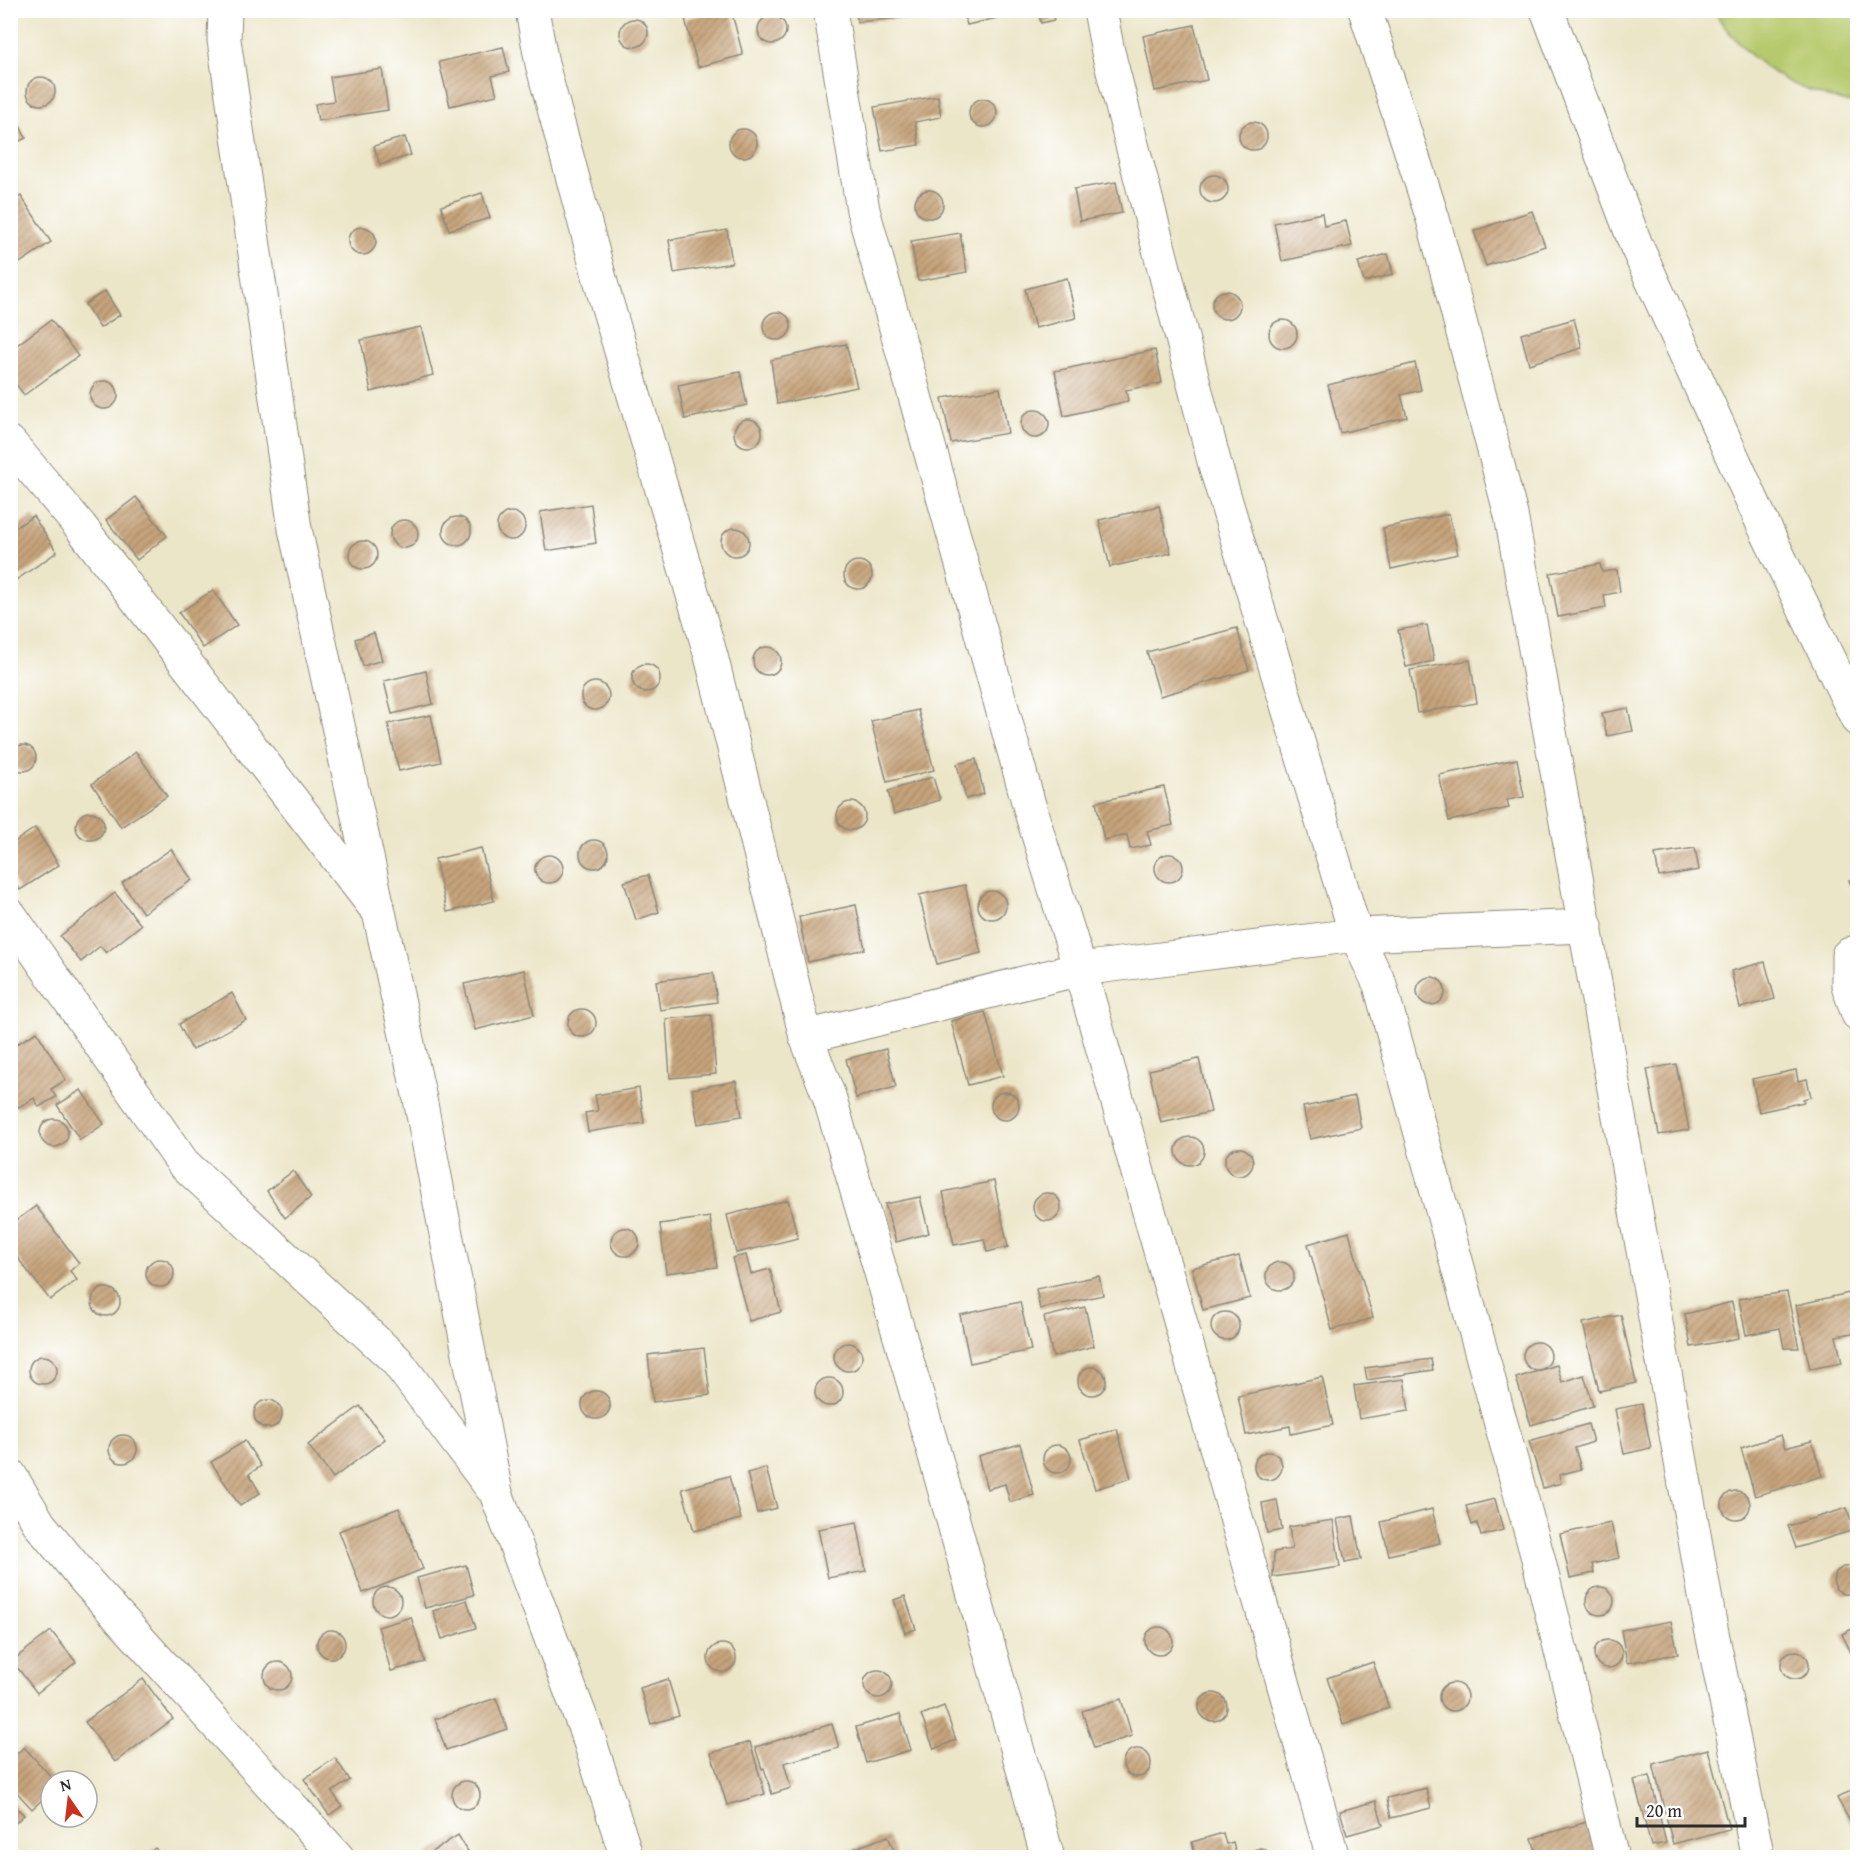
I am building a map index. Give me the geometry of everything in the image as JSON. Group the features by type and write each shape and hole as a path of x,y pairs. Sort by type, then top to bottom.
{"street":[{"path":"225,10 224,40 295,529 420,1099 496,1493 590,1742 627,1857"},
{"path":"532,10 542,64 603,290 711,656 806,1037 829,1096 883,1278 1048,1857"},
{"path":"830,10 863,210 1031,812 1080,969 1333,1857"},
{"path":"1100,10 1108,52 1215,465 1356,934 1380,985 1538,1558 1612,1857"},
{"path":"1365,10 1433,219 1510,515 1586,926 1709,1618 1758,1857"},
{"path":"1547,10 1636,244 1762,522 1857,720"},
{"path":"10,443 87,536 379,912"},
{"path":"10,915 183,1163 396,1360 496,1493"},
{"path":"806,1037 1080,969 1356,934 1586,926"},
{"path":"1857,951 1848,955 1848,986 1857,1014"},
{"path":"10,1475 40,1525 88,1582 338,1857"}],"green space":[{"path":"1715,11 1857,11 1857,104 1808,91 1779,76 1753,57 1740,44"}],"building":[{"path":"719,10 731,10 743,55 698,67 685,19"},
{"path":"856,10 909,10 910,17 857,22"},
{"path":"963,10 1026,10 1026,11 967,25"},
{"path":"1038,10 1051,10 1054,20 1041,23"},
{"path":"772,16 782,20 786,30 782,40 772,44 762,40 758,30 762,20"},
{"path":"634,19 644,23 648,33 644,43 634,47 624,43 620,33 624,23"},
{"path":"1194,25 1207,80 1155,91 1143,36"},
{"path":"503,47 509,72 492,76 497,95 450,106 439,62"},
{"path":"382,69 388,110 318,121 315,104 334,101 330,77"},
{"path":"41,77 51,81 55,91 51,101 41,105 31,101 27,91 31,81"},
{"path":"938,96 941,117 915,122 919,145 882,151 874,107"},
{"path":"983,99 993,103 997,113 993,123 983,127 973,123 969,113 973,103"},
{"path":"10,107 26,138 10,146"},
{"path":"1253,122 1263,126 1267,136 1263,146 1253,150 1243,146 1239,136 1243,126"},
{"path":"743,129 753,133 757,143 753,153 743,157 733,153 729,143 733,133"},
{"path":"405,137 411,155 380,165 374,146"},
{"path":"1214,175 1224,179 1228,189 1224,199 1214,203 1204,199 1200,189 1204,179"},
{"path":"1116,182 1122,213 1080,221 1074,189"},
{"path":"929,190 939,194 943,204 939,214 929,218 919,214 915,204 919,194"},
{"path":"482,193 490,218 449,230 441,206"},
{"path":"21,196 51,242 12,268 10,266 10,202"},
{"path":"1532,211 1545,246 1486,266 1474,231"},
{"path":"1322,213 1324,226 1346,221 1352,246 1282,261 1274,223"},
{"path":"362,227 372,231 376,241 372,251 362,255 352,251 348,241 352,231"},
{"path":"727,230 732,263 674,273 669,240"},
{"path":"960,233 967,272 918,281 911,241"},
{"path":"1388,254 1393,274 1364,282 1358,262"},
{"path":"1067,278 1076,318 1035,328 1025,289"},
{"path":"105,291 120,315 100,328 85,304"},
{"path":"1226,291 1236,295 1240,305 1236,315 1226,319 1216,315 1212,305 1216,295"},
{"path":"777,312 787,316 791,326 787,336 777,340 767,336 763,326 767,316"},
{"path":"1574,319 1582,348 1529,364 1521,334"},
{"path":"51,320 78,356 24,395 10,376 10,350"},
{"path":"1283,320 1293,324 1297,334 1293,344 1283,348 1273,344 1269,334 1273,324"},
{"path":"421,327 433,375 371,392 361,340"},
{"path":"846,344 857,387 777,404 771,360"},
{"path":"1155,350 1162,383 1126,390 1128,401 1064,416 1055,371"},
{"path":"1415,363 1421,390 1401,395 1407,417 1340,433 1328,385"},
{"path":"740,372 747,405 685,419 678,385"},
{"path":"104,381 114,385 118,395 114,405 104,409 94,405 90,395 94,385"},
{"path":"1000,388 1008,433 951,443 942,398"},
{"path":"1035,410 1045,414 1049,424 1045,434 1035,438 1025,434 1021,424 1025,414"},
{"path":"748,419 758,423 762,433 758,443 748,447 738,443 734,433 738,423"},
{"path":"136,497 167,536 137,560 106,520"},
{"path":"591,504 596,543 546,551 540,512"},
{"path":"1159,506 1171,553 1110,567 1099,520"},
{"path":"511,512 521,516 525,526 521,536 511,540 501,536 497,526 501,516"},
{"path":"1449,514 1458,554 1391,569 1383,528"},
{"path":"33,516 57,552 10,584 10,531"},
{"path":"457,517 467,521 471,531 467,541 457,545 447,541 443,531 447,521"},
{"path":"404,520 414,524 418,534 414,544 404,548 394,544 390,534 394,524"},
{"path":"735,528 745,532 749,542 745,552 735,556 725,552 721,542 725,532"},
{"path":"363,541 373,545 377,555 373,565 363,569 353,565 349,555 353,545"},
{"path":"858,561 868,565 872,575 868,585 858,589 848,585 844,575 848,565"},
{"path":"1600,564 1602,572 1617,570 1620,592 1604,595 1606,608 1558,617 1550,573"},
{"path":"213,590 237,625 203,648 179,613"},
{"path":"1427,625 1434,661 1406,667 1398,630"},
{"path":"1237,628 1249,670 1160,696 1147,652"},
{"path":"374,633 382,660 363,666 355,639"},
{"path":"767,647 777,651 781,661 777,671 767,675 757,671 753,661 757,651"},
{"path":"1470,660 1477,703 1417,713 1410,670"},
{"path":"646,664 656,668 660,678 656,688 646,692 636,688 632,678 636,668"},
{"path":"426,671 433,704 392,714 384,681"},
{"path":"595,682 605,686 609,696 605,706 595,710 585,706 581,696 585,686"},
{"path":"1628,708 1633,731 1607,736 1602,713"},
{"path":"918,710 934,770 887,782 871,721"},
{"path":"431,715 441,762 399,771 388,724"},
{"path":"23,745 32,749 36,758 32,767 23,771 14,767 10,758 14,749"},
{"path":"136,752 167,796 121,827 92,784"},
{"path":"976,759 984,794 966,799 957,764"},
{"path":"1517,759 1524,797 1507,800 1509,808 1449,821 1439,775"},
{"path":"933,777 940,800 894,814 888,791"},
{"path":"1164,787 1173,825 1147,831 1151,845 1130,849 1127,835 1104,840 1096,802"},
{"path":"851,802 861,806 865,816 861,826 851,830 841,826 837,816 841,806"},
{"path":"90,812 100,816 104,826 100,836 90,840 80,836 76,826 80,816"},
{"path":"35,828 59,865 20,890 10,876 10,845"},
{"path":"594,840 604,844 608,854 604,864 594,868 584,864 580,854 584,844"},
{"path":"481,848 494,901 447,912 435,859"},
{"path":"1695,848 1699,870 1659,877 1655,854"},
{"path":"171,849 192,880 143,913 122,883"},
{"path":"1169,854 1179,858 1183,868 1179,878 1169,882 1159,878 1155,868 1159,858"},
{"path":"549,855 559,859 563,869 559,879 549,883 539,879 535,869 539,859"},
{"path":"648,875 659,912 636,920 624,882"},
{"path":"1858,877 1858,902 1857,902 1849,880"},
{"path":"965,885 981,953 937,964 919,895"},
{"path":"992,891 1002,895 1006,905 1002,915 992,919 982,915 978,905 982,895"},
{"path":"115,893 141,925 106,953 100,946 81,962 60,936"},
{"path":"856,905 865,949 808,962 799,917"},
{"path":"1765,962 1775,999 1740,1008 1731,971"},
{"path":"524,970 534,1015 475,1030 464,984"},
{"path":"713,973 717,1002 660,1010 656,981"},
{"path":"1431,977 1441,981 1445,991 1441,1001 1431,1005 1421,1001 1417,991 1421,981"},
{"path":"232,993 246,1020 192,1050 179,1024"},
{"path":"582,1009 592,1013 596,1023 592,1033 582,1037 572,1033 568,1023 572,1013"},
{"path":"985,1012 1003,1076 968,1085 951,1021"},
{"path":"711,1015 716,1074 670,1078 666,1019"},
{"path":"37,1032 66,1080 51,1089 56,1097 39,1107 34,1098 17,1108 10,1096 10,1048"},
{"path":"886,1049 896,1087 856,1098 846,1059"},
{"path":"1199,1059 1211,1112 1161,1123 1149,1070"},
{"path":"1676,1064 1689,1130 1659,1135 1647,1069"},
{"path":"1796,1070 1798,1081 1807,1079 1811,1097 1803,1099 1804,1102 1759,1112 1752,1079"},
{"path":"736,1081 742,1116 698,1124 692,1089"},
{"path":"639,1088 644,1123 588,1132 585,1113 598,1111 595,1095"},
{"path":"81,1090 104,1124 80,1140 57,1105"},
{"path":"1005,1092 1015,1096 1019,1106 1015,1116 1005,1120 995,1116 991,1106 995,1096"},
{"path":"1355,1096 1361,1128 1310,1139 1303,1107"},
{"path":"54,1119 64,1123 68,1133 64,1143 54,1147 44,1143 40,1133 44,1123"},
{"path":"1190,1137 1200,1141 1204,1151 1200,1161 1190,1165 1180,1161 1176,1151 1180,1141"},
{"path":"1239,1148 1249,1152 1253,1162 1249,1172 1239,1176 1229,1172 1225,1162 1229,1152"},
{"path":"293,1171 311,1197 285,1218 267,1191"},
{"path":"994,1181 1008,1247 987,1252 984,1239 954,1245 943,1192"},
{"path":"1047,1193 1057,1197 1061,1207 1057,1217 1047,1221 1037,1217 1033,1207 1037,1197"},
{"path":"920,1197 929,1233 896,1242 885,1204"},
{"path":"788,1200 798,1238 736,1253 727,1215"},
{"path":"36,1206 79,1263 70,1271 77,1280 50,1300 10,1248 10,1225"},
{"path":"710,1217 717,1267 666,1273 660,1224"},
{"path":"625,1228 635,1232 639,1242 635,1252 625,1256 615,1252 611,1242 615,1232"},
{"path":"1349,1232 1373,1318 1332,1330 1308,1244"},
{"path":"746,1255 751,1274 770,1269 781,1312 749,1321 732,1258"},
{"path":"1239,1256 1250,1298 1203,1310 1192,1268"},
{"path":"160,1259 170,1263 174,1273 170,1283 160,1287 150,1283 146,1273 150,1263"},
{"path":"1280,1262 1290,1266 1294,1276 1290,1286 1280,1290 1270,1286 1266,1276 1270,1266"},
{"path":"1099,1276 1103,1295 1040,1309 1036,1289"},
{"path":"106,1288 116,1292 120,1302 116,1312 106,1316 96,1312 92,1302 96,1292"},
{"path":"1858,1291 1858,1332 1836,1336 1842,1363 1810,1369 1796,1305"},
{"path":"1787,1292 1799,1348 1784,1348 1780,1328 1746,1335 1739,1299"},
{"path":"1020,1302 1031,1350 970,1363 960,1315"},
{"path":"1732,1302 1739,1338 1691,1347 1685,1314"},
{"path":"1085,1307 1094,1346 1053,1357 1044,1317"},
{"path":"1225,1312 1235,1316 1239,1326 1235,1336 1225,1340 1215,1336 1211,1326 1215,1316"},
{"path":"1621,1315 1636,1383 1599,1391 1583,1323"},
{"path":"1537,1342 1547,1346 1551,1356 1547,1366 1537,1370 1527,1366 1523,1356 1527,1346"},
{"path":"848,1343 858,1347 862,1357 858,1367 848,1371 838,1367 834,1357 838,1347"},
{"path":"704,1348 710,1395 653,1402 648,1355"},
{"path":"43,1356 53,1360 57,1370 53,1380 43,1384 33,1380 29,1370 33,1360"},
{"path":"1431,1359 1433,1370 1367,1380 1365,1368"},
{"path":"1557,1365 1562,1382 1584,1375 1593,1406 1531,1425 1516,1378"},
{"path":"1092,1367 1102,1371 1106,1381 1102,1391 1092,1395 1082,1391 1078,1381 1082,1371"},
{"path":"1322,1377 1333,1425 1291,1434 1290,1426 1246,1435 1238,1396"},
{"path":"829,1378 839,1382 843,1392 839,1402 829,1406 819,1402 815,1392 819,1382"},
{"path":"1404,1379 1409,1411 1359,1419 1354,1386"},
{"path":"596,1391 606,1395 610,1405 606,1415 596,1419 586,1415 582,1405 586,1395"},
{"path":"268,1400 278,1404 282,1414 278,1424 268,1428 258,1424 254,1414 258,1404"},
{"path":"1642,1404 1651,1448 1624,1454 1615,1409"},
{"path":"360,1406 385,1439 333,1478 308,1445"},
{"path":"1588,1424 1593,1442 1575,1448 1581,1469 1559,1475 1561,1483 1543,1488 1529,1441"},
{"path":"1117,1429 1131,1478 1095,1489 1080,1440"},
{"path":"123,1435 133,1439 137,1449 133,1459 123,1463 113,1459 109,1449 113,1439"},
{"path":"1781,1435 1785,1448 1812,1441 1822,1476 1755,1496 1741,1448"},
{"path":"245,1441 261,1466 249,1474 260,1493 240,1506 211,1462"},
{"path":"1020,1444 1034,1495 1010,1502 1005,1484 987,1489 978,1456"},
{"path":"1057,1445 1067,1449 1071,1459 1067,1469 1057,1473 1047,1469 1043,1459 1047,1449"},
{"path":"1268,1452 1278,1456 1282,1466 1278,1476 1268,1480 1258,1476 1254,1466 1258,1456"},
{"path":"766,1468 777,1508 757,1513 747,1473"},
{"path":"729,1476 741,1519 694,1531 682,1489"},
{"path":"1736,1491 1746,1495 1750,1505 1746,1515 1736,1519 1726,1515 1722,1505 1726,1495"},
{"path":"1495,1499 1503,1530 1481,1536 1477,1523 1472,1525 1466,1506"},
{"path":"1277,1500 1282,1530 1267,1533 1262,1503"},
{"path":"399,1508 423,1569 363,1593 339,1531"},
{"path":"1847,1508 1854,1530 1796,1548 1788,1526"},
{"path":"1432,1509 1440,1543 1389,1555 1381,1522"},
{"path":"1353,1516 1361,1559 1345,1562 1337,1519"},
{"path":"1333,1520 1340,1567 1273,1577 1274,1552 1292,1549 1289,1527"},
{"path":"857,1522 866,1571 828,1578 818,1529"},
{"path":"1611,1523 1619,1558 1592,1564 1594,1573 1570,1578 1560,1534"},
{"path":"466,1565 474,1595 425,1608 417,1578"},
{"path":"1852,1566 1858,1570 1858,1590 1852,1594 1843,1594 1836,1589 1833,1580 1836,1572 1843,1567"},
{"path":"387,1587 397,1591 401,1601 397,1611 387,1615 377,1611 373,1601 377,1591"},
{"path":"1600,1587 1610,1591 1614,1601 1610,1611 1600,1615 1590,1611 1586,1601 1590,1591"},
{"path":"905,1596 916,1629 905,1633 894,1600"},
{"path":"467,1600 476,1628 442,1639 433,1611"},
{"path":"411,1617 425,1662 391,1671 378,1627"},
{"path":"1671,1621 1678,1654 1627,1663 1621,1630"},
{"path":"1858,1626 1858,1667 1842,1634"},
{"path":"1159,1627 1169,1631 1173,1641 1169,1651 1159,1655 1149,1651 1145,1641 1149,1631"},
{"path":"331,1630 341,1634 345,1644 341,1654 331,1658 321,1654 317,1644 321,1634"},
{"path":"51,1631 76,1662 37,1693 12,1661"},
{"path":"1608,1640 1618,1644 1622,1654 1618,1664 1608,1668 1598,1664 1594,1654 1598,1644"},
{"path":"722,1644 732,1648 736,1658 732,1668 722,1672 712,1668 708,1658 712,1648"},
{"path":"1795,1651 1805,1655 1809,1665 1805,1675 1795,1679 1785,1675 1781,1665 1785,1655"},
{"path":"278,1662 288,1666 292,1676 288,1686 278,1690 268,1686 264,1676 268,1666"},
{"path":"1373,1662 1389,1708 1343,1724 1327,1678"},
{"path":"878,1670 888,1674 892,1684 888,1694 878,1698 868,1694 864,1684 868,1674"},
{"path":"143,1679 173,1719 115,1762 85,1722"},
{"path":"668,1679 679,1716 651,1724 640,1688"},
{"path":"1453,1683 1463,1687 1467,1697 1463,1707 1453,1711 1443,1707 1439,1697 1443,1687"},
{"path":"1213,1693 1223,1697 1227,1707 1223,1717 1213,1721 1203,1717 1199,1707 1203,1697"},
{"path":"496,1698 507,1729 446,1750 435,1719"},
{"path":"1121,1699 1132,1736 1094,1748 1082,1711"},
{"path":"944,1706 956,1740 934,1749 921,1715"},
{"path":"900,1714 911,1750 866,1763 856,1727"},
{"path":"832,1724 839,1748 784,1763 791,1788 772,1794 755,1747"},
{"path":"750,1742 765,1794 727,1805 711,1753"},
{"path":"24,1747 44,1769 39,1769 39,1803 32,1809 10,1785 10,1760"},
{"path":"1137,1749 1147,1753 1151,1763 1147,1773 1137,1777 1127,1773 1123,1763 1127,1753"},
{"path":"1708,1749 1729,1829 1673,1844 1653,1764"},
{"path":"335,1758 350,1780 332,1792 342,1806 329,1815 304,1779"},
{"path":"1650,1776 1666,1843 1651,1846 1634,1780"},
{"path":"466,1781 476,1785 480,1795 476,1805 466,1809 456,1805 452,1795 456,1785"},
{"path":"1858,1787 1858,1836 1837,1798"},
{"path":"1426,1788 1431,1808 1391,1818 1387,1798"},
{"path":"10,1801 24,1815 10,1828"},
{"path":"1376,1801 1383,1825 1347,1835 1340,1811"},
{"path":"1587,1822 1598,1858 1538,1858 1532,1838"},
{"path":"1223,1833 1226,1844 1233,1842 1237,1858 1196,1858 1192,1842"},
{"path":"458,1835 472,1858 426,1858 425,1856"},
{"path":"888,1836 897,1858 841,1858 840,1854"},
{"path":"155,1848 164,1858 144,1858"},
{"path":"1265,1849 1272,1858 1245,1858 1251,1851"}]}
